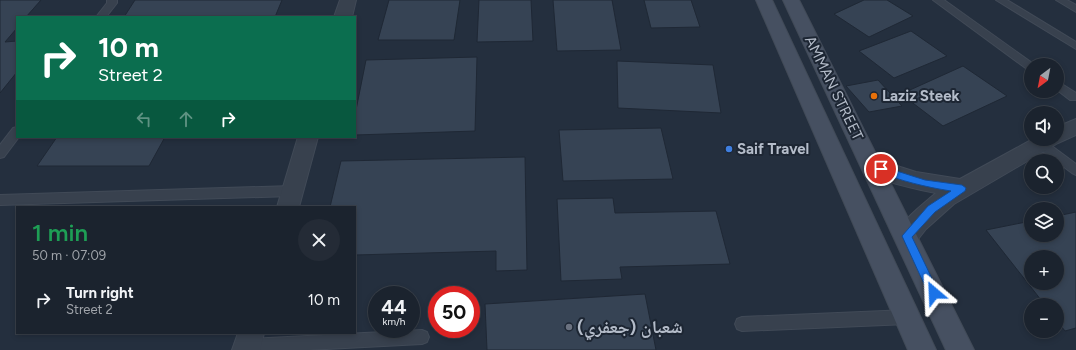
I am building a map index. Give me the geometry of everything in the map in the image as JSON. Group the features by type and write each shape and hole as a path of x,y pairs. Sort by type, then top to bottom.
{"main road":[{"name":"AMMAN STREET","path":"764,0 908,316 922,350"},
{"name":"AMMAN STREET","path":"791,0 960,350"}],"street":[{"path":"343,16 348,0"},
{"path":"1064,132 1076,126"},
{"path":"290,199 308,138"},
{"path":"906,236 931,209 962,188 1038,146"},
{"path":"872,166 907,179 944,187 962,188"}],"lane":[{"path":"102,16 112,3 112,0"},
{"path":"938,0 1024,61"},
{"path":"1001,0 1076,46"},
{"path":"1061,0 1076,9"},
{"path":"1064,90 1074,97"},
{"path":"0,154 16,132"},
{"path":"1054,146 1076,170"},
{"path":"0,200 290,199"},
{"path":"742,324 908,316"},
{"path":"248,343 422,337"}],"building":[{"path":"0,0 41,0 27,16 16,16 16,29 5,42 16,41 16,73 0,93"},
{"path":"135,0 282,0 275,16 125,16"},
{"path":"389,0 460,0 454,40 378,40"},
{"path":"479,0 531,0 533,41 477,42"},
{"path":"553,0 612,0 621,50 557,51"},
{"path":"644,0 691,0 700,27 651,28"},
{"path":"864,0 887,0 913,16 869,37 834,14"},
{"path":"911,31 947,56 894,78 859,51"},
{"path":"477,57 475,131 356,135 356,110 366,60"},
{"path":"617,61 713,65 721,113 618,108"},
{"path":"963,66 1007,96 943,126 901,94"},
{"name":"Laziz Steek","path":"878,80 902,106 869,112 846,86"},
{"path":"661,128 673,179 563,181 559,130"},
{"path":"56,138 164,138 149,166 37,166"},
{"path":"525,157 527,270 496,271 496,251 356,255 356,206 330,206 341,161"},
{"path":"613,198 615,213 716,211 730,264 620,267 622,279 561,281 557,199"},
{"path":"1076,212 1076,328 1065,331 1064,330 1064,298 1039,298 1033,290 1064,290 1064,250 1024,250 1024,278 986,230 1024,222 1024,242 1064,242 1064,215"},
{"name":"شعبان (جعفري)","path":"645,294 656,350 487,350 485,304"}],"place":[{"name":"Laziz Steek","path":"874,96"},
{"name":"Saif Travel","path":"729,149"},
{"name":"شعبان (جعفري)","path":"569,327"}],"route":[{"path":"881,169 907,179 944,187 962,188 931,209 906,236 934,293"}]}
